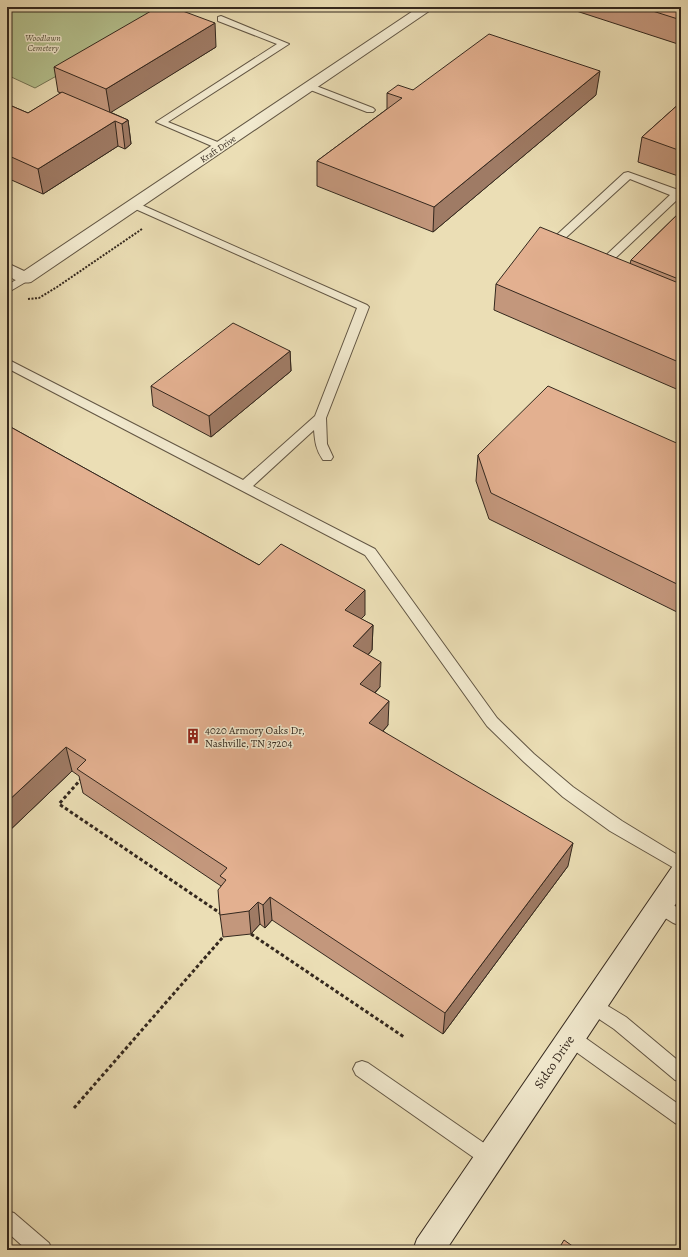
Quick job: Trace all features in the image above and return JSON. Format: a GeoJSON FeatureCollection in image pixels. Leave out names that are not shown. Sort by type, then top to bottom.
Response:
{"type":"FeatureCollection","features":[{"type":"Feature","properties":{"kind":"street","name":"Kraft Drive"},"geometry":{"type":"LineString","coordinates":[[26,278],[428,7]]}},
{"type":"Feature","properties":{"kind":"street"},"geometry":{"type":"LineString","coordinates":[[7,268],[26,278]]}},
{"type":"Feature","properties":{"kind":"street","name":"Sidco Drive"},"geometry":{"type":"LineString","coordinates":[[428,1250],[593,1005],[671,911],[681,875]]}},
{"type":"Feature","properties":{"kind":"lane"},"geometry":{"type":"LineString","coordinates":[[221,19],[284,44],[161,122],[221,147]]}},
{"type":"Feature","properties":{"kind":"lane"},"geometry":{"type":"LineString","coordinates":[[311,87],[370,110]]}},
{"type":"Feature","properties":{"kind":"lane"},"geometry":{"type":"LineString","coordinates":[[567,250],[553,244],[628,175],[679,195],[603,264],[589,258]]}},
{"type":"Feature","properties":{"kind":"lane"},"geometry":{"type":"LineString","coordinates":[[134,205],[363,307],[320,418],[321,444],[327,457]]}},
{"type":"Feature","properties":{"kind":"lane"},"geometry":{"type":"LineString","coordinates":[[7,290],[26,278]]}},
{"type":"Feature","properties":{"kind":"lane"},"geometry":{"type":"LineString","coordinates":[[7,363],[370,552],[492,722],[529,758],[568,792],[616,826],[681,866]]}},
{"type":"Feature","properties":{"kind":"lane"},"geometry":{"type":"LineString","coordinates":[[244,486],[320,418]]}},
{"type":"Feature","properties":{"kind":"lane"},"geometry":{"type":"LineString","coordinates":[[593,1005],[620,1023],[681,1074]]}},
{"type":"Feature","properties":{"kind":"lane"},"geometry":{"type":"LineString","coordinates":[[571,1038],[681,1117]]}},
{"type":"Feature","properties":{"kind":"lane"},"geometry":{"type":"LineString","coordinates":[[362,1069],[490,1158]]}},
{"type":"Feature","properties":{"kind":"lane"},"geometry":{"type":"LineString","coordinates":[[7,1220],[42,1250]]}},
{"type":"Feature","properties":{"kind":"path"},"geometry":{"type":"LineString","coordinates":[[22,297],[32,300],[39,298],[144,227]]}},
{"type":"Feature","properties":{"kind":"path"},"geometry":{"type":"LineString","coordinates":[[83,778],[59,804],[220,913]]}},
{"type":"Feature","properties":{"kind":"path"},"geometry":{"type":"LineString","coordinates":[[251,934],[404,1037]]}},
{"type":"Feature","properties":{"kind":"path"},"geometry":{"type":"LineString","coordinates":[[74,1108],[223,937]]}},
{"type":"Feature","properties":{"kind":"green space","name":"Woodlawn Cemetery"},"geometry":{"type":"Polygon","coordinates":[[[7,7],[180,7],[35,88],[7,75],[7,7]]]}},
{"type":"Feature","properties":{"kind":"building"},"geometry":{"type":"Polygon","coordinates":[[[158,7],[172,7],[215,23],[106,89],[54,67],[158,7]]]}},
{"type":"Feature","properties":{"kind":"building"},"geometry":{"type":"Polygon","coordinates":[[[640,7],[681,7],[681,20],[640,7]]]}},
{"type":"Feature","properties":{"kind":"building"},"geometry":{"type":"Polygon","coordinates":[[[489,34],[600,71],[434,207],[317,161],[402,98],[387,93],[398,85],[413,90],[489,34]]]}},
{"type":"Feature","properties":{"kind":"building"},"geometry":{"type":"Polygon","coordinates":[[[62,92],[128,120],[122,124],[115,121],[38,169],[7,155],[7,104],[28,113],[62,92]]]}},
{"type":"Feature","properties":{"kind":"building"},"geometry":{"type":"Polygon","coordinates":[[[681,102],[681,151],[642,137],[681,102]]]}},
{"type":"Feature","properties":{"kind":"building"},"geometry":{"type":"Polygon","coordinates":[[[681,211],[681,280],[631,260],[681,211]]]}},
{"type":"Feature","properties":{"kind":"building"},"geometry":{"type":"Polygon","coordinates":[[[540,227],[681,284],[681,363],[496,284],[540,227]]]}},
{"type":"Feature","properties":{"kind":"building"},"geometry":{"type":"Polygon","coordinates":[[[233,323],[290,351],[209,416],[151,386],[233,323]]]}},
{"type":"Feature","properties":{"kind":"building"},"geometry":{"type":"Polygon","coordinates":[[[548,386],[681,445],[681,586],[491,493],[478,455],[548,386]]]}},
{"type":"Feature","properties":{"kind":"building","name":"4020 Armory Oaks Dr, Nashville, TN 37204"},"geometry":{"type":"Polygon","coordinates":[[[7,425],[259,565],[281,544],[365,590],[345,610],[373,625],[353,646],[381,662],[360,684],[389,701],[369,723],[573,843],[445,1013],[270,897],[263,905],[258,902],[249,911],[220,915],[218,890],[226,880],[220,876],[227,868],[77,769],[86,760],[66,747],[7,802],[7,425]]]}},
{"type":"Feature","properties":{"kind":"building"},"geometry":{"type":"Polygon","coordinates":[[[564,1240],[578,1250],[558,1250],[564,1240]]]}},
{"type":"Feature","properties":{"kind":"place","name":"4020 Armory Oaks Dr, Nashville, TN 37204"},"geometry":{"type":"Point","coordinates":[193,736]}}]}
